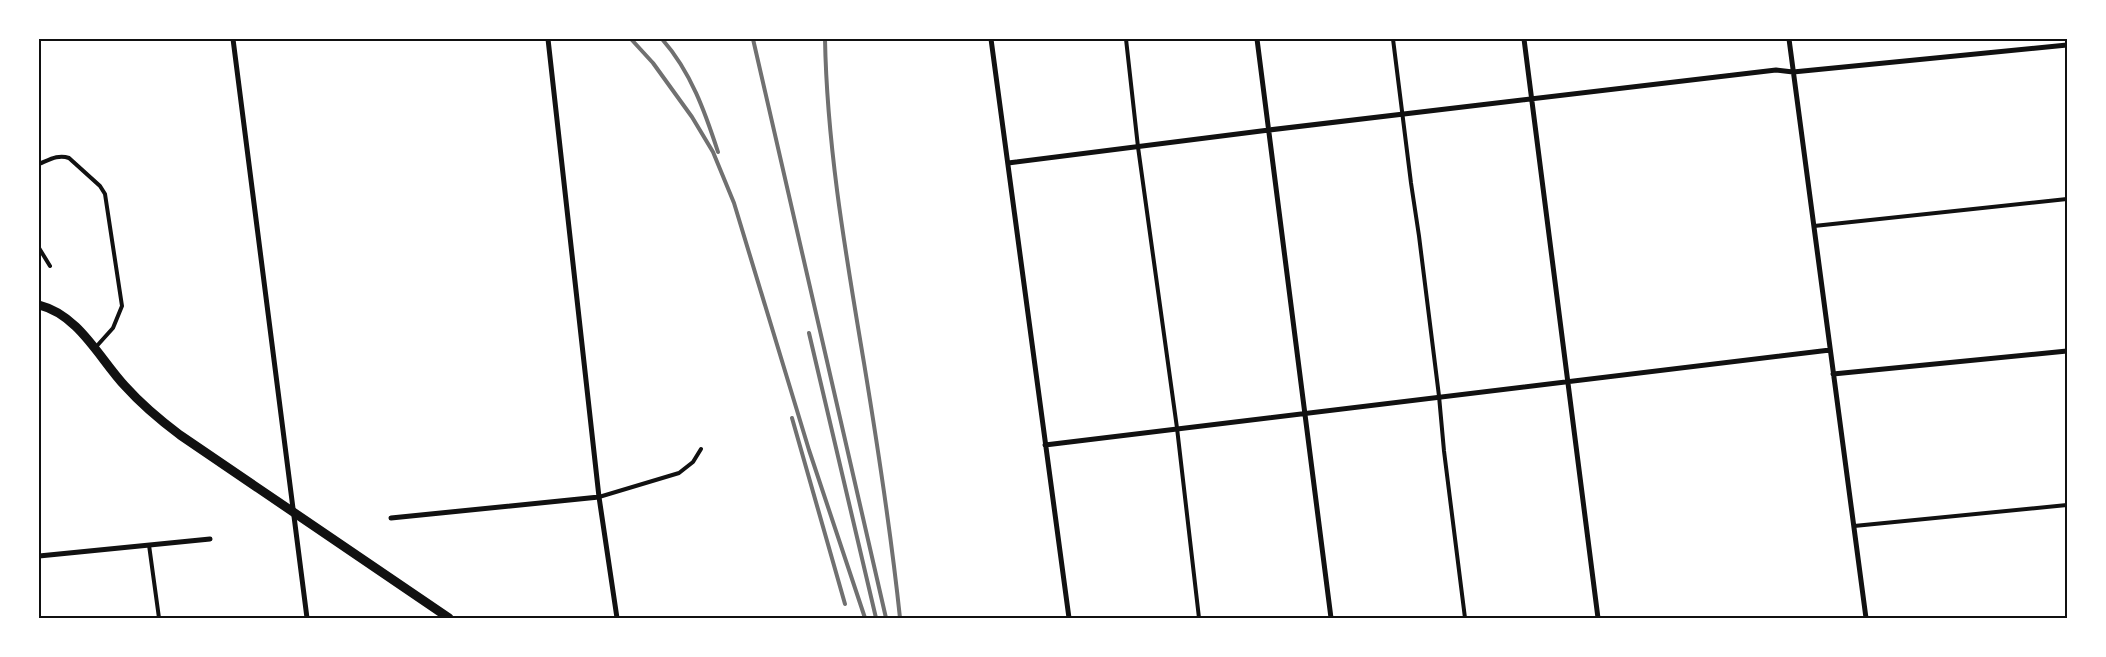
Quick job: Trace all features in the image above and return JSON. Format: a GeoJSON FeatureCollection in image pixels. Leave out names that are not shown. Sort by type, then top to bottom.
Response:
{"type":"FeatureCollection","features":[{"type":"Feature","properties":{"kind":"street"},"geometry":{"type":"LineString","coordinates":[[233,39],[307,618]]}},
{"type":"Feature","properties":{"kind":"street"},"geometry":{"type":"LineString","coordinates":[[548,39],[599,498],[617,618]]}},
{"type":"Feature","properties":{"kind":"street"},"geometry":{"type":"LineString","coordinates":[[991,39],[1069,618]]}},
{"type":"Feature","properties":{"kind":"street"},"geometry":{"type":"LineString","coordinates":[[1257,39],[1332,618]]}},
{"type":"Feature","properties":{"kind":"street"},"geometry":{"type":"LineString","coordinates":[[1524,39],[1598,618]]}},
{"type":"Feature","properties":{"kind":"street"},"geometry":{"type":"LineString","coordinates":[[1789,39],[1866,618]]}},
{"type":"Feature","properties":{"kind":"street"},"geometry":{"type":"LineString","coordinates":[[1008,163],[1532,98],[1776,70],[1793,72],[2067,44]]}},
{"type":"Feature","properties":{"kind":"street"},"geometry":{"type":"LineString","coordinates":[[39,305],[61,314],[95,348],[123,385],[149,411],[294,513],[449,618]]}},
{"type":"Feature","properties":{"kind":"street"},"geometry":{"type":"LineString","coordinates":[[1045,444],[1830,350]]}},
{"type":"Feature","properties":{"kind":"street"},"geometry":{"type":"LineString","coordinates":[[1833,374],[2067,351]]}},
{"type":"Feature","properties":{"kind":"street"},"geometry":{"type":"LineString","coordinates":[[391,518],[599,498]]}},
{"type":"Feature","properties":{"kind":"street"},"geometry":{"type":"LineString","coordinates":[[39,556],[210,539]]}},
{"type":"Feature","properties":{"kind":"lane"},"geometry":{"type":"LineString","coordinates":[[1126,39],[1138,147],[1177,428],[1199,618]]}},
{"type":"Feature","properties":{"kind":"lane"},"geometry":{"type":"LineString","coordinates":[[1393,39],[1466,618]]}},
{"type":"Feature","properties":{"kind":"lane"},"geometry":{"type":"LineString","coordinates":[[39,164],[57,156],[69,158],[100,186],[105,194],[122,306],[113,328],[95,348]]}},
{"type":"Feature","properties":{"kind":"lane"},"geometry":{"type":"LineString","coordinates":[[1814,226],[2067,199]]}},
{"type":"Feature","properties":{"kind":"lane"},"geometry":{"type":"LineString","coordinates":[[39,248],[50,266]]}},
{"type":"Feature","properties":{"kind":"lane"},"geometry":{"type":"LineString","coordinates":[[599,498],[679,473],[693,462],[701,450]]}},
{"type":"Feature","properties":{"kind":"lane"},"geometry":{"type":"LineString","coordinates":[[1854,526],[2067,505]]}},
{"type":"Feature","properties":{"kind":"lane"},"geometry":{"type":"LineString","coordinates":[[149,545],[159,618]]}},
{"type":"Feature","properties":{"kind":"railway"},"geometry":{"type":"LineString","coordinates":[[631,39],[653,63],[692,117],[713,152],[734,203],[809,450],[865,618]]}},
{"type":"Feature","properties":{"kind":"railway"},"geometry":{"type":"LineString","coordinates":[[662,39],[681,65],[696,93],[718,152]]}},
{"type":"Feature","properties":{"kind":"railway"},"geometry":{"type":"LineString","coordinates":[[753,39],[886,618]]}},
{"type":"Feature","properties":{"kind":"railway"},"geometry":{"type":"LineString","coordinates":[[825,39],[829,120],[838,201],[879,459],[900,618]]}},
{"type":"Feature","properties":{"kind":"railway"},"geometry":{"type":"LineString","coordinates":[[809,333],[876,618]]}},
{"type":"Feature","properties":{"kind":"railway"},"geometry":{"type":"LineString","coordinates":[[792,418],[845,604]]}}]}
